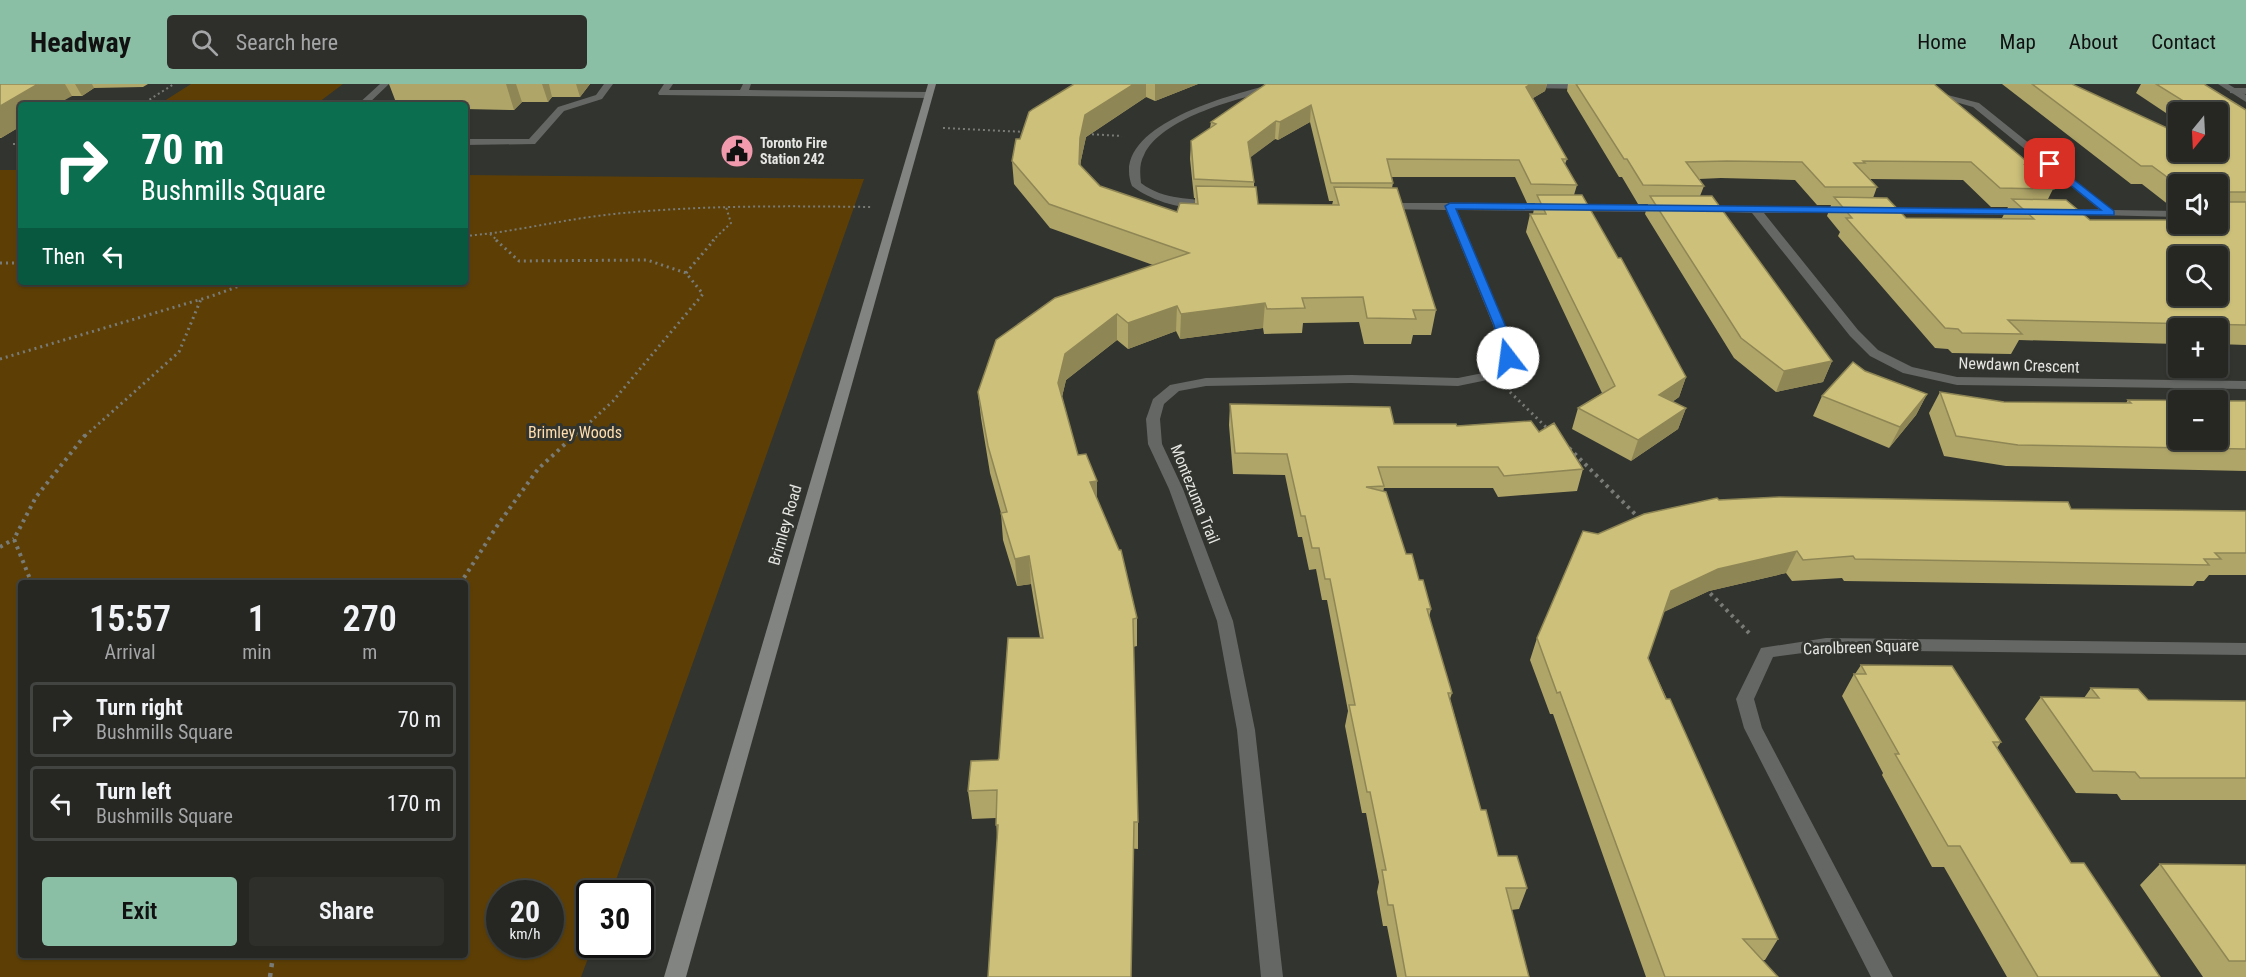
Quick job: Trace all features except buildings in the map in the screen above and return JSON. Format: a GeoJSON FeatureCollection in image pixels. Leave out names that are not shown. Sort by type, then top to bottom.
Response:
{"type":"FeatureCollection","features":[{"type":"Feature","properties":{"kind":"main road","name":"Brimley Road"},"geometry":{"type":"LineString","coordinates":[[675,977],[930,90]]}},
{"type":"Feature","properties":{"kind":"street"},"geometry":{"type":"LineString","coordinates":[[365,102],[385,84]]}},
{"type":"Feature","properties":{"kind":"street"},"geometry":{"type":"LineString","coordinates":[[468,142],[532,142],[561,109],[599,97],[609,84]]}},
{"type":"Feature","properties":{"kind":"street"},"geometry":{"type":"LineString","coordinates":[[669,84],[662,93],[745,89],[930,90]]}},
{"type":"Feature","properties":{"kind":"street"},"geometry":{"type":"LineString","coordinates":[[2222,84],[2246,99]]}},
{"type":"Feature","properties":{"kind":"street"},"geometry":{"type":"LineString","coordinates":[[1519,85],[1602,86]]}},
{"type":"Feature","properties":{"kind":"street"},"geometry":{"type":"LineString","coordinates":[[1228,205],[1177,203],[1145,192],[1136,184],[1134,168],[1140,152],[1153,137],[1182,119],[1250,93],[1283,86]]}},
{"type":"Feature","properties":{"kind":"street"},"geometry":{"type":"LineString","coordinates":[[1916,90],[1941,93],[1976,105],[2110,213]]}},
{"type":"Feature","properties":{"kind":"street"},"geometry":{"type":"LineString","coordinates":[[2233,91],[2246,91]]}},
{"type":"Feature","properties":{"kind":"street"},"geometry":{"type":"LineString","coordinates":[[1368,206],[1674,209]]}},
{"type":"Feature","properties":{"kind":"street"},"geometry":{"type":"LineString","coordinates":[[1450,206],[1505,343],[1508,358],[1505,367],[1492,375]]}},
{"type":"Feature","properties":{"kind":"street"},"geometry":{"type":"LineString","coordinates":[[1686,209],[1862,211]]}},
{"type":"Feature","properties":{"kind":"street","name":"Newdawn Crescent"},"geometry":{"type":"LineString","coordinates":[[1756,210],[1854,333],[1874,352],[1908,370],[1957,381],[2246,385]]}},
{"type":"Feature","properties":{"kind":"street"},"geometry":{"type":"LineString","coordinates":[[1874,211],[2168,214]]}},
{"type":"Feature","properties":{"kind":"street","name":"Montezuma Trail"},"geometry":{"type":"LineString","coordinates":[[1272,977],[1246,730],[1225,621],[1176,489],[1155,444],[1153,418],[1158,402],[1175,388],[1206,382],[1351,380],[1458,382],[1492,375]]}},
{"type":"Feature","properties":{"kind":"street","name":"Carolbreen Square"},"geometry":{"type":"LineString","coordinates":[[1767,652],[1826,644],[2246,650]]}},
{"type":"Feature","properties":{"kind":"street"},"geometry":{"type":"LineString","coordinates":[[1767,652],[1745,699],[1753,728],[1882,977]]}},
{"type":"Feature","properties":{"kind":"path"},"geometry":{"type":"LineString","coordinates":[[146,102],[174,84]]}},
{"type":"Feature","properties":{"kind":"path"},"geometry":{"type":"LineString","coordinates":[[966,129],[1026,132]]}},
{"type":"Feature","properties":{"kind":"path"},"geometry":{"type":"LineString","coordinates":[[1086,134],[1122,136]]}},
{"type":"Feature","properties":{"kind":"path"},"geometry":{"type":"LineString","coordinates":[[13,144],[18,144]]}},
{"type":"Feature","properties":{"kind":"path"},"geometry":{"type":"LineString","coordinates":[[686,273],[705,248],[731,223],[726,207]]}},
{"type":"Feature","properties":{"kind":"path"},"geometry":{"type":"LineString","coordinates":[[468,236],[610,214],[726,207],[895,207]]}},
{"type":"Feature","properties":{"kind":"path"},"geometry":{"type":"LineString","coordinates":[[463,580],[497,526],[538,469],[613,401],[703,294],[686,273],[647,260],[519,261],[490,234]]}},
{"type":"Feature","properties":{"kind":"path"},"geometry":{"type":"LineString","coordinates":[[0,263],[18,263]]}},
{"type":"Feature","properties":{"kind":"path"},"geometry":{"type":"LineString","coordinates":[[0,359],[241,285]]}},
{"type":"Feature","properties":{"kind":"path"},"geometry":{"type":"LineString","coordinates":[[0,547],[14,539],[36,497],[82,438],[179,352],[201,299]]}},
{"type":"Feature","properties":{"kind":"path"},"geometry":{"type":"LineString","coordinates":[[1492,375],[1553,433]]}},
{"type":"Feature","properties":{"kind":"path"},"geometry":{"type":"LineString","coordinates":[[1561,441],[1642,521]]}},
{"type":"Feature","properties":{"kind":"path"},"geometry":{"type":"LineString","coordinates":[[14,539],[30,580]]}},
{"type":"Feature","properties":{"kind":"path"},"geometry":{"type":"LineString","coordinates":[[1698,580],[1767,652]]}},
{"type":"Feature","properties":{"kind":"path"},"geometry":{"type":"LineString","coordinates":[[270,977],[273,958]]}},
{"type":"Feature","properties":{"kind":"green space"},"geometry":{"type":"Polygon","coordinates":[[[191,84],[343,84],[319,102],[163,102],[191,84]]]}},
{"type":"Feature","properties":{"kind":"green space","name":"Brimley Woods"},"geometry":{"type":"Polygon","coordinates":[[[0,170],[18,170],[18,285],[468,285],[468,175],[864,179],[616,880],[576,880],[576,958],[588,958],[581,977],[0,977],[0,170]]]}},
{"type":"Feature","properties":{"kind":"place","name":"Toronto Fire Station 242"},"geometry":{"type":"Point","coordinates":[737,151]}},
{"type":"Feature","properties":{"kind":"route"},"geometry":{"type":"LineString","coordinates":[[1508,358],[1499,325],[1450,206],[2110,213],[2050,164]]}}]}
